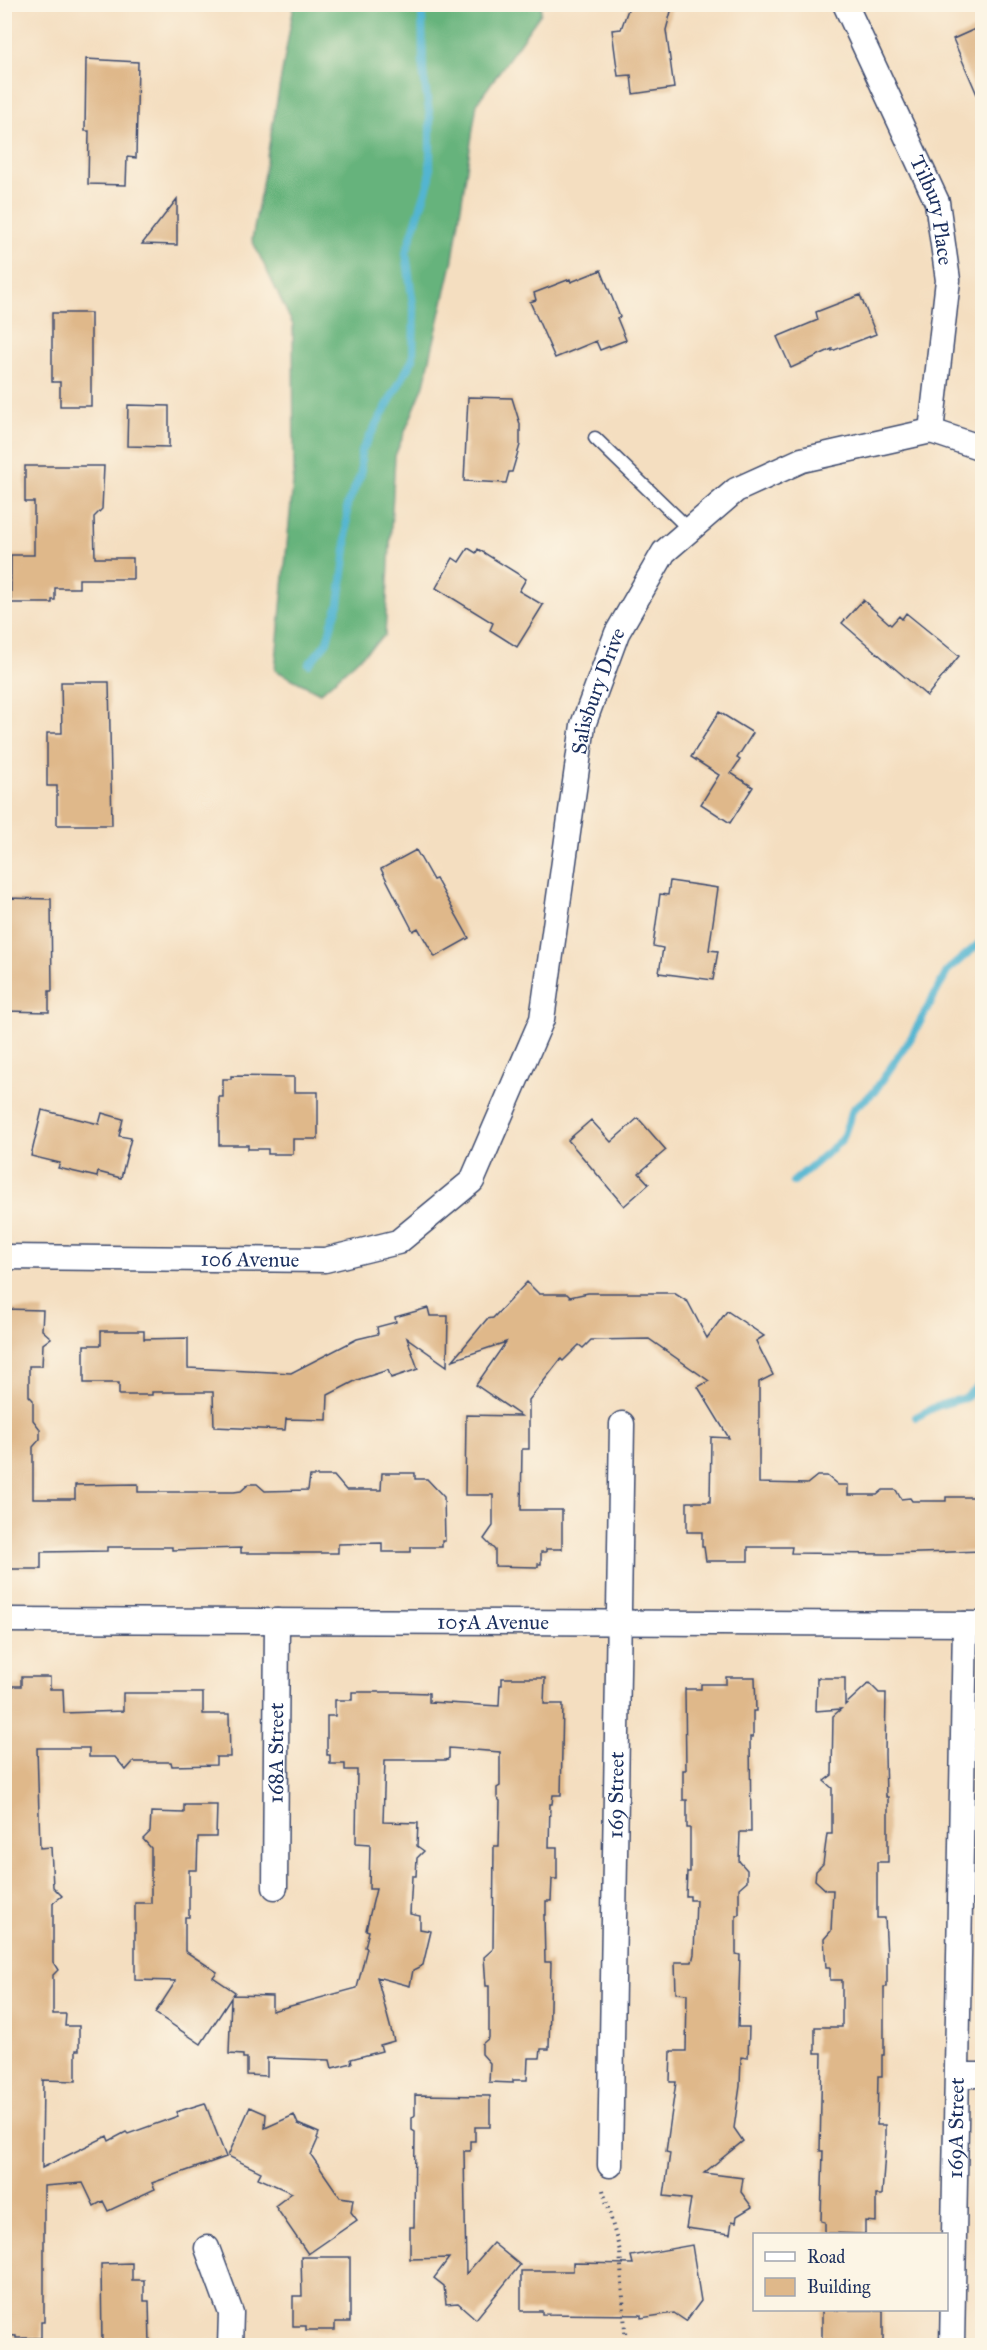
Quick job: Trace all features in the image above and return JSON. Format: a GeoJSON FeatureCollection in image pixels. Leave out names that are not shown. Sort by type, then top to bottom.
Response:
{"type":"FeatureCollection","features":[{"type":"Feature","properties":{"kind":"street","name":"Tilbury Place"},"geometry":{"type":"LineString","coordinates":[[845,4],[937,202],[948,280],[931,431]]}},
{"type":"Feature","properties":{"kind":"street"},"geometry":{"type":"LineString","coordinates":[[931,431],[982,448]]}},
{"type":"Feature","properties":{"kind":"street","name":"Salisbury Drive"},"geometry":{"type":"LineString","coordinates":[[472,1181],[542,1019],[583,725],[617,633],[664,552],[736,490],[801,460],[931,431]]}},
{"type":"Feature","properties":{"kind":"street","name":"106 Avenue"},"geometry":{"type":"LineString","coordinates":[[4,1257],[325,1260],[398,1242],[472,1181]]}},
{"type":"Feature","properties":{"kind":"street","name":"169 Street"},"geometry":{"type":"LineString","coordinates":[[610,2165],[622,1424]]}},
{"type":"Feature","properties":{"kind":"street","name":"105A Avenue"},"geometry":{"type":"LineString","coordinates":[[4,1620],[974,1623]]}},
{"type":"Feature","properties":{"kind":"street","name":"168A Street"},"geometry":{"type":"LineString","coordinates":[[275,1887],[277,1621]]}},
{"type":"Feature","properties":{"kind":"street","name":"169A Street"},"geometry":{"type":"LineString","coordinates":[[952,2346],[957,2075],[974,1623]]}},
{"type":"Feature","properties":{"kind":"street"},"geometry":{"type":"LineString","coordinates":[[957,2075],[982,2075]]}},
{"type":"Feature","properties":{"kind":"street"},"geometry":{"type":"LineString","coordinates":[[207,2248],[231,2313],[230,2346]]}},
{"type":"Feature","properties":{"kind":"lane"},"geometry":{"type":"LineString","coordinates":[[595,438],[690,530]]}},
{"type":"Feature","properties":{"kind":"path"},"geometry":{"type":"LineString","coordinates":[[610,2165],[602,2185],[620,2251],[626,2346]]}},
{"type":"Feature","properties":{"kind":"green space"},"geometry":{"type":"Polygon","coordinates":[[[294,5],[541,5],[541,13],[477,103],[453,259],[424,385],[395,456],[385,635],[320,693],[275,670],[294,472],[293,325],[252,240],[294,5]]]}},
{"type":"Feature","properties":{"kind":"building"},"geometry":{"type":"Polygon","coordinates":[[[630,4],[673,4],[666,30],[674,88],[633,94],[631,75],[618,76],[612,30],[621,29],[630,4]]]}},
{"type":"Feature","properties":{"kind":"building"},"geometry":{"type":"Polygon","coordinates":[[[982,26],[982,106],[953,39],[982,26]]]}},
{"type":"Feature","properties":{"kind":"building"},"geometry":{"type":"Polygon","coordinates":[[[86,59],[138,62],[136,158],[127,157],[126,185],[88,184],[89,131],[85,131],[86,59]]]}},
{"type":"Feature","properties":{"kind":"building"},"geometry":{"type":"Polygon","coordinates":[[[177,199],[177,245],[142,244],[177,199]]]}},
{"type":"Feature","properties":{"kind":"building"},"geometry":{"type":"Polygon","coordinates":[[[601,270],[620,317],[617,318],[626,340],[600,350],[596,341],[555,358],[530,302],[536,300],[534,293],[601,270]]]}},
{"type":"Feature","properties":{"kind":"building"},"geometry":{"type":"Polygon","coordinates":[[[860,295],[876,334],[832,351],[832,349],[791,368],[777,337],[818,320],[816,312],[860,295]]]}},
{"type":"Feature","properties":{"kind":"building"},"geometry":{"type":"Polygon","coordinates":[[[52,313],[91,313],[91,406],[60,406],[60,382],[52,382],[52,313]]]}},
{"type":"Feature","properties":{"kind":"building"},"geometry":{"type":"Polygon","coordinates":[[[468,397],[512,398],[520,424],[520,445],[512,472],[509,472],[506,483],[464,481],[468,397]]]}},
{"type":"Feature","properties":{"kind":"building"},"geometry":{"type":"Polygon","coordinates":[[[128,405],[169,406],[169,447],[127,446],[128,405]]]}},
{"type":"Feature","properties":{"kind":"building"},"geometry":{"type":"Polygon","coordinates":[[[25,466],[104,466],[102,509],[94,517],[95,558],[133,558],[133,579],[79,579],[79,588],[55,588],[55,600],[52,600],[52,603],[11,603],[11,555],[34,555],[34,502],[25,502],[25,466]]]}},
{"type":"Feature","properties":{"kind":"building"},"geometry":{"type":"Polygon","coordinates":[[[468,548],[476,553],[478,549],[526,579],[519,591],[543,605],[517,647],[490,630],[493,623],[436,588],[453,558],[459,562],[468,548]]]}},
{"type":"Feature","properties":{"kind":"building"},"geometry":{"type":"Polygon","coordinates":[[[863,600],[891,625],[899,616],[902,619],[906,613],[959,656],[927,696],[842,623],[863,600]]]}},
{"type":"Feature","properties":{"kind":"building"},"geometry":{"type":"Polygon","coordinates":[[[61,682],[109,682],[112,825],[57,825],[57,786],[47,786],[47,733],[62,733],[61,682]]]}},
{"type":"Feature","properties":{"kind":"building"},"geometry":{"type":"Polygon","coordinates":[[[719,712],[753,733],[737,758],[740,760],[731,773],[753,787],[730,823],[701,804],[719,775],[691,757],[719,712]]]}},
{"type":"Feature","properties":{"kind":"building"},"geometry":{"type":"Polygon","coordinates":[[[416,850],[433,880],[436,879],[469,938],[435,957],[418,928],[413,931],[381,869],[416,850]]]}},
{"type":"Feature","properties":{"kind":"building"},"geometry":{"type":"Polygon","coordinates":[[[670,881],[718,888],[709,950],[718,951],[713,980],[659,973],[663,948],[653,946],[660,894],[668,895],[670,881]]]}},
{"type":"Feature","properties":{"kind":"building"},"geometry":{"type":"Polygon","coordinates":[[[4,898],[51,899],[52,991],[49,991],[49,1012],[5,1011],[4,898]]]}},
{"type":"Feature","properties":{"kind":"building"},"geometry":{"type":"Polygon","coordinates":[[[231,1076],[294,1077],[294,1092],[318,1092],[318,1139],[293,1139],[293,1154],[268,1154],[268,1149],[248,1149],[248,1145],[219,1145],[219,1097],[223,1097],[223,1079],[231,1079],[231,1076]]]}},
{"type":"Feature","properties":{"kind":"building"},"geometry":{"type":"Polygon","coordinates":[[[42,1110],[99,1124],[102,1113],[123,1119],[119,1136],[131,1138],[121,1178],[98,1172],[97,1177],[58,1168],[60,1163],[31,1156],[42,1110]]]}},
{"type":"Feature","properties":{"kind":"building"},"geometry":{"type":"Polygon","coordinates":[[[638,1118],[666,1150],[639,1173],[649,1184],[624,1206],[568,1140],[591,1120],[611,1142],[638,1118]]]}},
{"type":"Feature","properties":{"kind":"building"},"geometry":{"type":"Polygon","coordinates":[[[527,1282],[539,1294],[567,1294],[570,1297],[588,1293],[674,1293],[688,1302],[707,1338],[727,1311],[764,1336],[756,1341],[773,1375],[759,1382],[759,1483],[807,1484],[817,1476],[827,1476],[838,1485],[848,1485],[848,1495],[877,1495],[883,1490],[896,1490],[901,1499],[910,1498],[912,1501],[946,1501],[946,1497],[982,1497],[982,1551],[888,1554],[791,1553],[792,1547],[748,1547],[748,1561],[706,1561],[704,1547],[702,1547],[702,1532],[687,1532],[687,1502],[710,1502],[711,1437],[729,1438],[698,1387],[709,1381],[649,1339],[591,1340],[583,1348],[579,1345],[563,1361],[561,1359],[529,1400],[529,1449],[522,1449],[521,1510],[562,1510],[562,1549],[546,1549],[546,1552],[541,1552],[541,1564],[538,1564],[538,1567],[495,1566],[495,1550],[484,1539],[493,1526],[493,1495],[465,1495],[466,1415],[521,1416],[476,1385],[506,1342],[453,1360],[487,1319],[493,1318],[527,1282]]]}},
{"type":"Feature","properties":{"kind":"building"},"geometry":{"type":"Polygon","coordinates":[[[428,1308],[430,1316],[448,1316],[447,1366],[407,1338],[418,1369],[391,1378],[388,1370],[357,1380],[328,1395],[327,1420],[286,1419],[285,1430],[214,1427],[213,1392],[152,1392],[152,1395],[119,1395],[119,1383],[84,1383],[84,1345],[101,1345],[101,1331],[144,1331],[144,1339],[188,1338],[188,1368],[291,1373],[357,1339],[378,1334],[377,1327],[396,1322],[395,1317],[428,1308]]]}},
{"type":"Feature","properties":{"kind":"building"},"geometry":{"type":"Polygon","coordinates":[[[4,1309],[43,1310],[42,1330],[51,1338],[43,1344],[42,1366],[29,1366],[29,1396],[33,1400],[33,1420],[40,1429],[40,1439],[33,1447],[33,1499],[75,1499],[75,1485],[138,1484],[138,1492],[234,1492],[241,1491],[249,1484],[257,1484],[265,1491],[308,1490],[310,1476],[334,1476],[346,1490],[381,1490],[382,1473],[415,1473],[415,1479],[427,1479],[444,1497],[445,1541],[442,1541],[442,1547],[411,1547],[411,1552],[382,1552],[382,1543],[338,1544],[338,1553],[241,1553],[241,1548],[172,1550],[172,1547],[107,1547],[107,1551],[41,1552],[41,1569],[4,1569],[4,1309]]]}},
{"type":"Feature","properties":{"kind":"building"},"geometry":{"type":"Polygon","coordinates":[[[21,1677],[50,1677],[50,1689],[63,1689],[64,1713],[123,1711],[123,1693],[203,1693],[203,1714],[229,1714],[230,1757],[216,1757],[216,1765],[172,1766],[171,1762],[133,1762],[126,1770],[115,1757],[89,1757],[89,1748],[37,1748],[40,1848],[51,1847],[53,1887],[62,1896],[53,1903],[53,1962],[58,1970],[53,1975],[53,2014],[66,2014],[65,2026],[79,2026],[76,2081],[43,2080],[42,2168],[107,2136],[109,2141],[126,2132],[128,2134],[178,2116],[176,2112],[205,2103],[226,2157],[152,2183],[155,2189],[108,2211],[103,2201],[94,2206],[83,2183],[44,2186],[44,2322],[41,2322],[41,2338],[16,2338],[16,2336],[4,2335],[4,2045],[7,2045],[7,1998],[4,1998],[4,1686],[21,1686],[21,1677]]]}},
{"type":"Feature","properties":{"kind":"building"},"geometry":{"type":"Polygon","coordinates":[[[726,1677],[755,1677],[756,1711],[753,1711],[753,1737],[750,1737],[751,1832],[740,1832],[739,1861],[747,1870],[747,1881],[739,1888],[739,1915],[736,1915],[736,1954],[740,1955],[738,2027],[749,2027],[748,2058],[741,2057],[740,2086],[734,2128],[743,2141],[704,2173],[743,2178],[741,2192],[752,2207],[737,2216],[736,2222],[732,2221],[730,2234],[686,2228],[691,2199],[664,2196],[670,2153],[666,2152],[676,2082],[670,2082],[671,2051],[686,2051],[687,1994],[676,1993],[675,1962],[692,1962],[694,1954],[696,1900],[690,1900],[690,1896],[686,1896],[687,1872],[690,1872],[690,1828],[687,1828],[687,1800],[683,1800],[683,1770],[686,1770],[685,1689],[701,1689],[701,1684],[726,1684],[726,1677]]]}},
{"type":"Feature","properties":{"kind":"building"},"geometry":{"type":"Polygon","coordinates":[[[502,1678],[545,1678],[544,1704],[563,1704],[561,1795],[553,1795],[552,1804],[550,1804],[549,1847],[557,1847],[557,1879],[552,1879],[551,1901],[546,1901],[546,1915],[544,1915],[545,1962],[551,1962],[549,2049],[541,2049],[540,2058],[528,2058],[527,2080],[513,2080],[513,2083],[489,2082],[490,2063],[482,2054],[482,2044],[489,2038],[489,1986],[486,1986],[484,1957],[493,1949],[494,1846],[499,1846],[500,1801],[497,1798],[497,1788],[500,1786],[500,1752],[449,1748],[449,1758],[446,1760],[385,1760],[383,1822],[418,1823],[417,1846],[424,1851],[417,1858],[416,1876],[412,1876],[410,1914],[420,1916],[420,1929],[431,1931],[423,1965],[413,1970],[410,1986],[377,1977],[394,2041],[380,2045],[382,2051],[351,2059],[352,2063],[332,2068],[330,2060],[267,2058],[267,2076],[247,2075],[247,2058],[243,2058],[243,2055],[229,2054],[231,1998],[201,2044],[155,2013],[176,1981],[135,1980],[135,1903],[151,1903],[151,1848],[143,1839],[150,1832],[151,1812],[184,1813],[184,1805],[217,1805],[216,1837],[198,1837],[197,1870],[189,1870],[189,1917],[185,1917],[185,1951],[217,1972],[213,1977],[235,1992],[233,1995],[272,1996],[272,2011],[357,1988],[367,1948],[365,1947],[369,1931],[366,1930],[376,1889],[369,1889],[370,1844],[356,1843],[357,1770],[345,1770],[345,1764],[330,1764],[330,1755],[327,1755],[327,1716],[335,1716],[335,1700],[352,1700],[352,1692],[429,1693],[429,1702],[499,1706],[502,1678]]]}},
{"type":"Feature","properties":{"kind":"building"},"geometry":{"type":"Polygon","coordinates":[[[817,1678],[845,1678],[845,1705],[869,1683],[879,1693],[886,1693],[888,1862],[877,1862],[877,1918],[885,1918],[887,1957],[887,1987],[884,1987],[884,2055],[882,2055],[882,2076],[878,2076],[877,2125],[885,2125],[885,2152],[882,2195],[876,2195],[876,2222],[865,2221],[865,2233],[825,2233],[825,2222],[821,2221],[822,2053],[815,2053],[815,2027],[842,2027],[842,1980],[830,1980],[830,1968],[826,1968],[824,1939],[831,1931],[833,1890],[826,1890],[815,1880],[816,1871],[823,1864],[827,1834],[832,1834],[832,1788],[824,1781],[832,1775],[833,1716],[841,1709],[816,1711],[817,1678]]]}},
{"type":"Feature","properties":{"kind":"building"},"geometry":{"type":"Polygon","coordinates":[[[415,2095],[490,2096],[490,2127],[475,2127],[475,2141],[470,2141],[470,2151],[464,2151],[466,2274],[493,2243],[520,2265],[476,2319],[458,2303],[446,2304],[444,2286],[434,2278],[449,2258],[410,2259],[410,2227],[414,2227],[415,2132],[412,2130],[412,2118],[415,2115],[415,2095]]]}},
{"type":"Feature","properties":{"kind":"building"},"geometry":{"type":"Polygon","coordinates":[[[250,2107],[266,2114],[265,2128],[294,2115],[298,2124],[319,2133],[311,2155],[340,2197],[353,2199],[351,2212],[357,2220],[308,2254],[275,2206],[292,2193],[258,2178],[261,2172],[228,2156],[250,2107]]]}},
{"type":"Feature","properties":{"kind":"building"},"geometry":{"type":"Polygon","coordinates":[[[692,2245],[701,2301],[686,2321],[674,2313],[641,2318],[641,2315],[542,2314],[542,2311],[521,2311],[521,2271],[573,2271],[573,2263],[633,2264],[631,2256],[692,2245]]]}},
{"type":"Feature","properties":{"kind":"building"},"geometry":{"type":"Polygon","coordinates":[[[301,2257],[350,2257],[350,2322],[335,2322],[335,2330],[306,2330],[306,2326],[293,2326],[293,2296],[302,2296],[301,2257]]]}},
{"type":"Feature","properties":{"kind":"building"},"geometry":{"type":"Polygon","coordinates":[[[132,2263],[132,2280],[144,2280],[144,2301],[149,2301],[150,2346],[102,2346],[101,2264],[132,2263]]]}},
{"type":"Feature","properties":{"kind":"building"},"geometry":{"type":"Polygon","coordinates":[[[822,2311],[883,2311],[883,2346],[822,2346],[822,2311]]]}},
{"type":"Feature","properties":{"kind":"waterway"},"geometry":{"type":"LineString","coordinates":[[309,664],[327,642],[339,604],[346,550],[347,505],[361,474],[361,452],[413,359],[414,312],[406,253],[430,178],[430,118],[423,71],[422,4]]}},
{"type":"Feature","properties":{"kind":"waterway"},"geometry":{"type":"LineString","coordinates":[[793,1182],[842,1140],[853,1109],[874,1092],[913,1035],[948,970],[982,941]]}},
{"type":"Feature","properties":{"kind":"waterway"},"geometry":{"type":"LineString","coordinates":[[916,1417],[937,1406],[965,1398],[982,1382]]}}]}
